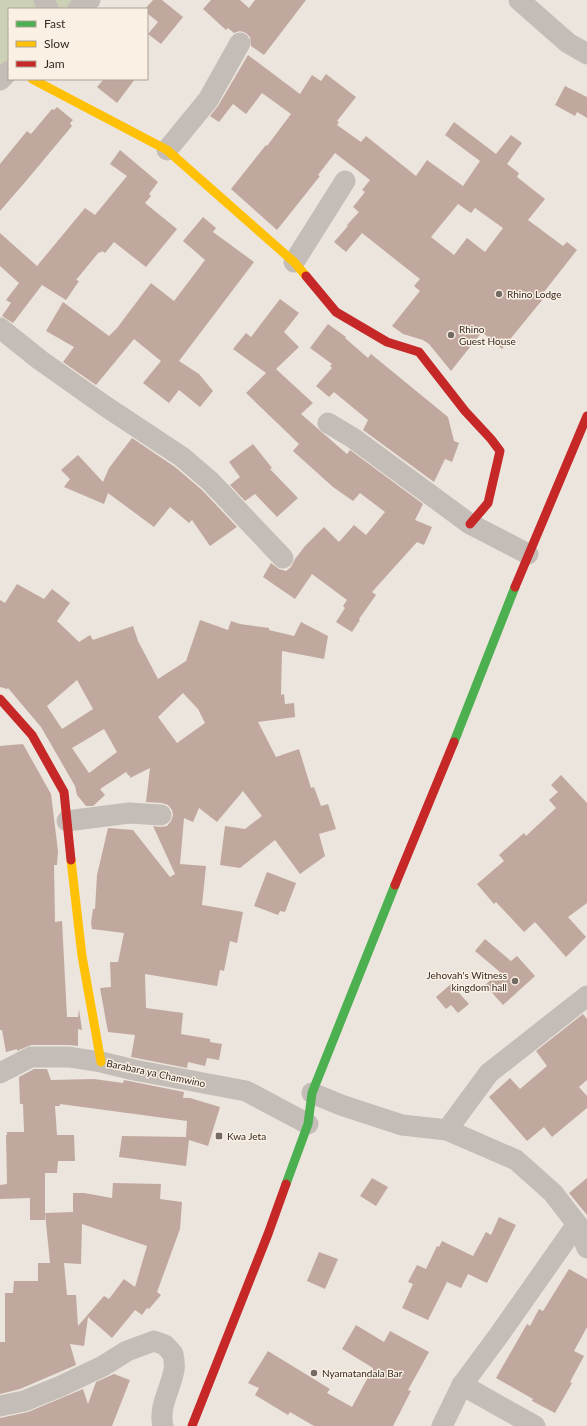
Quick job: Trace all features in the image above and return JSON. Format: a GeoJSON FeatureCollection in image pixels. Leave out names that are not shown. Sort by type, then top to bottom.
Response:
{"type":"FeatureCollection","features":[{"type":"Feature","properties":{"kind":"main road"},"geometry":{"type":"LineString","coordinates":[[34,80],[167,150],[294,262],[336,312],[387,342],[419,352],[465,411],[500,451],[488,503],[470,524]]}},
{"type":"Feature","properties":{"kind":"main road"},"geometry":{"type":"LineString","coordinates":[[192,1426],[268,1234],[308,1124],[312,1093],[371,944],[443,771],[528,554],[586,424]]}},
{"type":"Feature","properties":{"kind":"main road"},"geometry":{"type":"LineString","coordinates":[[0,699],[32,735],[64,792],[82,956],[101,1062]]}},
{"type":"Feature","properties":{"kind":"street"},"geometry":{"type":"LineString","coordinates":[[79,8],[90,0]]}},
{"type":"Feature","properties":{"kind":"street"},"geometry":{"type":"LineString","coordinates":[[519,0],[568,43],[587,54]]}},
{"type":"Feature","properties":{"kind":"street"},"geometry":{"type":"LineString","coordinates":[[167,150],[208,100],[240,44]]}},
{"type":"Feature","properties":{"kind":"street"},"geometry":{"type":"LineString","coordinates":[[0,80],[8,72]]}},
{"type":"Feature","properties":{"kind":"street"},"geometry":{"type":"LineString","coordinates":[[294,262],[345,181]]}},
{"type":"Feature","properties":{"kind":"street"},"geometry":{"type":"LineString","coordinates":[[0,328],[40,360],[105,406],[182,457],[210,480],[283,558]]}},
{"type":"Feature","properties":{"kind":"street"},"geometry":{"type":"LineString","coordinates":[[328,423],[353,438],[470,524],[528,554]]}},
{"type":"Feature","properties":{"kind":"street"},"geometry":{"type":"LineString","coordinates":[[67,821],[129,813],[160,815]]}},
{"type":"Feature","properties":{"kind":"street"},"geometry":{"type":"LineString","coordinates":[[447,1130],[489,1073],[587,996]]}},
{"type":"Feature","properties":{"kind":"street","name":"Barabara ya Chamwino"},"geometry":{"type":"LineString","coordinates":[[0,1073],[31,1057],[69,1057],[101,1062],[134,1070],[246,1091],[308,1124]]}},
{"type":"Feature","properties":{"kind":"street"},"geometry":{"type":"LineString","coordinates":[[312,1093],[341,1105],[402,1125],[447,1130],[516,1160],[553,1193],[577,1224],[587,1248]]}},
{"type":"Feature","properties":{"kind":"street"},"geometry":{"type":"LineString","coordinates":[[442,1426],[462,1385],[577,1224]]}},
{"type":"Feature","properties":{"kind":"street"},"geometry":{"type":"LineString","coordinates":[[0,1406],[24,1401],[55,1388],[103,1366],[127,1351],[154,1341],[164,1345],[173,1354],[174,1369],[166,1394],[161,1419],[163,1426]]}},
{"type":"Feature","properties":{"kind":"street"},"geometry":{"type":"LineString","coordinates":[[462,1385],[535,1426]]}},
{"type":"Feature","properties":{"kind":"green space"},"geometry":{"type":"Polygon","coordinates":[[[0,0],[92,0],[83,8],[8,8],[8,77],[0,85],[0,0]]]}},
{"type":"Feature","properties":{"kind":"building"},"geometry":{"type":"Polygon","coordinates":[[[153,0],[162,0],[183,17],[161,44],[148,34],[158,22],[148,14],[148,8],[146,8],[153,0]]]}},
{"type":"Feature","properties":{"kind":"building"},"geometry":{"type":"Polygon","coordinates":[[[211,0],[240,0],[249,8],[255,0],[306,0],[264,55],[251,46],[250,37],[246,33],[240,31],[234,33],[228,28],[226,30],[203,9],[211,0]]]}},
{"type":"Feature","properties":{"kind":"building"},"geometry":{"type":"Polygon","coordinates":[[[248,55],[300,94],[312,75],[321,81],[326,74],[356,97],[337,121],[339,122],[337,125],[361,142],[366,136],[416,176],[427,160],[463,186],[480,161],[445,135],[454,122],[496,154],[511,135],[522,143],[507,164],[519,173],[517,177],[545,199],[528,220],[563,246],[567,242],[577,250],[540,297],[543,299],[502,349],[482,332],[451,371],[429,344],[423,340],[403,334],[392,326],[420,291],[414,286],[420,279],[362,233],[346,252],[334,242],[359,212],[353,207],[365,192],[362,190],[370,180],[335,153],[318,175],[320,176],[277,230],[231,189],[266,145],[267,146],[291,114],[262,93],[246,114],[233,104],[219,122],[210,116],[218,106],[248,55]],[[458,204],[431,237],[454,255],[467,238],[485,252],[503,228],[475,208],[471,213],[458,204]]]}},
{"type":"Feature","properties":{"kind":"building"},"geometry":{"type":"Polygon","coordinates":[[[103,80],[134,80],[117,103],[97,87],[103,80]]]}},
{"type":"Feature","properties":{"kind":"building"},"geometry":{"type":"Polygon","coordinates":[[[565,86],[587,97],[587,118],[577,112],[575,116],[555,105],[565,86]]]}},
{"type":"Feature","properties":{"kind":"building"},"geometry":{"type":"Polygon","coordinates":[[[57,107],[73,120],[70,123],[72,126],[0,211],[0,164],[27,131],[31,134],[52,109],[54,110],[57,107]]]}},
{"type":"Feature","properties":{"kind":"building"},"geometry":{"type":"Polygon","coordinates":[[[120,150],[158,182],[149,194],[151,196],[145,203],[177,229],[146,267],[114,242],[105,253],[102,251],[100,253],[99,252],[76,280],[79,281],[66,300],[42,285],[13,323],[2,316],[11,303],[6,300],[19,283],[0,266],[0,233],[37,266],[85,208],[95,215],[127,176],[110,164],[120,150]]]}},
{"type":"Feature","properties":{"kind":"building"},"geometry":{"type":"Polygon","coordinates":[[[203,217],[216,228],[213,232],[254,262],[179,361],[199,374],[213,391],[200,407],[179,390],[169,403],[143,383],[161,361],[134,339],[96,385],[63,362],[74,347],[46,331],[63,302],[109,336],[117,328],[151,283],[174,301],[205,260],[183,241],[203,217]]]}},
{"type":"Feature","properties":{"kind":"building"},"geometry":{"type":"Polygon","coordinates":[[[280,299],[299,313],[284,332],[299,347],[276,369],[313,403],[301,414],[347,454],[350,450],[423,504],[415,520],[432,527],[424,545],[417,542],[372,592],[376,595],[359,619],[360,620],[352,632],[336,622],[345,608],[343,606],[347,600],[312,574],[295,599],[263,577],[271,563],[279,569],[286,571],[291,567],[305,546],[324,527],[339,542],[354,525],[366,535],[385,512],[360,493],[353,501],[333,487],[293,451],[299,444],[246,393],[266,373],[233,349],[246,333],[251,337],[280,299]]]}},
{"type":"Feature","properties":{"kind":"building"},"geometry":{"type":"Polygon","coordinates":[[[328,324],[346,337],[345,338],[368,358],[371,354],[448,417],[454,441],[459,443],[452,462],[445,459],[434,482],[363,430],[368,420],[334,392],[329,397],[316,386],[332,368],[330,366],[332,364],[310,348],[328,324]]]}},
{"type":"Feature","properties":{"kind":"building"},"geometry":{"type":"Polygon","coordinates":[[[132,438],[175,467],[202,490],[237,527],[210,546],[192,520],[189,523],[170,507],[154,527],[108,493],[104,504],[64,487],[70,479],[61,470],[78,455],[103,482],[109,468],[132,438]]]}},
{"type":"Feature","properties":{"kind":"building"},"geometry":{"type":"Polygon","coordinates":[[[253,444],[272,468],[270,469],[298,498],[277,517],[255,494],[245,501],[230,485],[240,477],[229,462],[253,444]]]}},
{"type":"Feature","properties":{"kind":"building"},"geometry":{"type":"Polygon","coordinates":[[[17,584],[44,599],[52,589],[70,603],[57,621],[79,642],[90,635],[93,640],[133,626],[138,641],[158,679],[186,661],[200,620],[228,630],[231,621],[240,624],[269,628],[269,630],[294,636],[301,622],[328,636],[324,659],[282,651],[281,695],[284,694],[285,704],[294,703],[295,717],[258,722],[276,757],[299,749],[311,788],[314,787],[321,806],[328,804],[336,829],[319,834],[325,856],[300,874],[275,840],[240,868],[220,865],[225,826],[245,829],[262,816],[243,791],[217,822],[199,808],[193,822],[184,818],[180,864],[206,866],[202,905],[243,912],[237,943],[230,941],[224,971],[220,970],[217,986],[145,974],[146,1008],[183,1013],[181,1034],[210,1039],[210,1042],[222,1044],[219,1060],[207,1058],[205,1066],[188,1062],[187,1068],[131,1057],[135,1035],[108,1032],[100,988],[111,987],[110,962],[118,962],[124,933],[92,929],[91,923],[93,909],[95,909],[97,875],[108,828],[133,830],[170,877],[175,874],[153,826],[167,826],[173,815],[172,810],[168,805],[162,803],[146,802],[150,768],[130,778],[130,775],[129,776],[126,772],[100,789],[105,795],[93,806],[86,806],[77,795],[75,786],[41,727],[8,688],[0,687],[0,600],[5,603],[17,584]],[[77,680],[47,706],[62,729],[93,709],[77,680]],[[183,693],[158,717],[177,743],[205,723],[198,709],[183,693]],[[104,729],[72,748],[89,773],[117,752],[104,729]]]}},
{"type":"Feature","properties":{"kind":"building"},"geometry":{"type":"Polygon","coordinates":[[[23,744],[51,794],[58,851],[57,865],[54,865],[55,922],[62,921],[67,1017],[78,1017],[79,1009],[82,1030],[78,1029],[78,1046],[31,1045],[17,1051],[17,1049],[6,1052],[2,1030],[0,1030],[0,746],[23,744]]]}},
{"type":"Feature","properties":{"kind":"building"},"geometry":{"type":"Polygon","coordinates":[[[561,775],[587,803],[587,903],[568,917],[586,937],[566,957],[535,922],[524,932],[496,902],[494,904],[477,884],[504,861],[499,855],[524,833],[526,836],[556,808],[549,800],[558,792],[551,785],[561,775]]]}},
{"type":"Feature","properties":{"kind":"building"},"geometry":{"type":"Polygon","coordinates":[[[267,872],[296,883],[285,912],[280,911],[278,915],[254,906],[267,872]]]}},
{"type":"Feature","properties":{"kind":"building"},"geometry":{"type":"Polygon","coordinates":[[[485,939],[511,961],[517,956],[535,976],[503,1005],[485,985],[500,972],[475,951],[485,939]]]}},
{"type":"Feature","properties":{"kind":"building"},"geometry":{"type":"Polygon","coordinates":[[[451,984],[469,1004],[458,1013],[451,1005],[446,1009],[436,997],[451,984]]]}},
{"type":"Feature","properties":{"kind":"building"},"geometry":{"type":"Polygon","coordinates":[[[583,1014],[587,1019],[587,1080],[579,1087],[587,1096],[587,1108],[552,1137],[544,1127],[527,1141],[489,1097],[510,1078],[520,1089],[547,1066],[536,1051],[583,1014]]]}},
{"type":"Feature","properties":{"kind":"building"},"geometry":{"type":"Polygon","coordinates":[[[34,1069],[47,1069],[51,1080],[94,1079],[123,1083],[124,1080],[184,1092],[183,1098],[190,1098],[220,1107],[208,1146],[189,1140],[186,1166],[119,1157],[122,1136],[186,1137],[187,1121],[60,1104],[60,1106],[55,1106],[57,1135],[74,1135],[75,1161],[58,1161],[57,1173],[45,1173],[45,1220],[30,1220],[30,1198],[0,1199],[0,1185],[7,1184],[7,1132],[24,1132],[23,1104],[20,1104],[19,1077],[34,1069]]]}},
{"type":"Feature","properties":{"kind":"building"},"geometry":{"type":"Polygon","coordinates":[[[372,1178],[388,1187],[376,1206],[360,1196],[372,1178]]]}},
{"type":"Feature","properties":{"kind":"building"},"geometry":{"type":"Polygon","coordinates":[[[587,1178],[587,1215],[569,1193],[587,1178]]]}},
{"type":"Feature","properties":{"kind":"building"},"geometry":{"type":"Polygon","coordinates":[[[113,1183],[161,1184],[160,1199],[182,1202],[180,1229],[157,1292],[161,1295],[142,1315],[135,1310],[112,1338],[88,1317],[84,1346],[70,1344],[76,1365],[20,1389],[0,1394],[0,1342],[5,1342],[5,1293],[13,1293],[14,1281],[38,1281],[38,1263],[50,1263],[45,1213],[73,1212],[73,1193],[84,1193],[112,1198],[113,1183]],[[82,1224],[81,1264],[64,1263],[67,1295],[76,1295],[78,1326],[104,1296],[109,1299],[124,1279],[135,1287],[147,1246],[82,1224]]]}},
{"type":"Feature","properties":{"kind":"building"},"geometry":{"type":"Polygon","coordinates":[[[499,1217],[516,1225],[487,1283],[468,1274],[461,1288],[447,1282],[428,1320],[402,1308],[413,1284],[408,1282],[417,1265],[426,1269],[437,1246],[439,1247],[442,1241],[473,1256],[486,1232],[491,1235],[499,1217]]]}},
{"type":"Feature","properties":{"kind":"building"},"geometry":{"type":"Polygon","coordinates":[[[319,1252],[338,1259],[325,1289],[307,1281],[319,1252]]]}},
{"type":"Feature","properties":{"kind":"building"},"geometry":{"type":"Polygon","coordinates":[[[569,1269],[587,1279],[587,1327],[574,1351],[584,1356],[570,1382],[572,1383],[555,1413],[532,1401],[533,1399],[496,1378],[527,1324],[530,1326],[539,1309],[543,1311],[569,1269]]]}},
{"type":"Feature","properties":{"kind":"building"},"geometry":{"type":"Polygon","coordinates":[[[356,1325],[384,1342],[390,1331],[429,1352],[408,1390],[411,1391],[393,1426],[314,1426],[290,1412],[288,1415],[255,1395],[259,1388],[248,1383],[268,1351],[330,1389],[327,1393],[352,1407],[373,1368],[342,1349],[356,1325]]]}},
{"type":"Feature","properties":{"kind":"building"},"geometry":{"type":"Polygon","coordinates":[[[114,1374],[130,1380],[112,1426],[0,1426],[0,1418],[28,1412],[83,1389],[88,1404],[96,1382],[114,1374]]]}},
{"type":"Feature","properties":{"kind":"traffic: fast"},"geometry":{"type":"LineString","coordinates":[[454,742],[515,587]]}},
{"type":"Feature","properties":{"kind":"traffic: fast"},"geometry":{"type":"LineString","coordinates":[[286,1184],[308,1124],[312,1093],[395,885]]}},
{"type":"Feature","properties":{"kind":"traffic: slow"},"geometry":{"type":"LineString","coordinates":[[34,80],[167,150],[294,262],[306,276]]}},
{"type":"Feature","properties":{"kind":"traffic: slow"},"geometry":{"type":"LineString","coordinates":[[71,860],[82,956],[101,1062]]}},
{"type":"Feature","properties":{"kind":"traffic: jam"},"geometry":{"type":"LineString","coordinates":[[306,276],[336,312],[387,342],[419,352],[465,411],[500,451],[488,503],[470,524]]}},
{"type":"Feature","properties":{"kind":"traffic: jam"},"geometry":{"type":"LineString","coordinates":[[515,587],[587,416]]}},
{"type":"Feature","properties":{"kind":"traffic: jam"},"geometry":{"type":"LineString","coordinates":[[0,699],[32,735],[64,792],[71,860]]}},
{"type":"Feature","properties":{"kind":"traffic: jam"},"geometry":{"type":"LineString","coordinates":[[395,885],[454,742]]}},
{"type":"Feature","properties":{"kind":"traffic: jam"},"geometry":{"type":"LineString","coordinates":[[192,1426],[268,1234],[286,1184]]}},
{"type":"Feature","properties":{"kind":"place","name":"Rhino Lodge"},"geometry":{"type":"Point","coordinates":[499,294]}},
{"type":"Feature","properties":{"kind":"place","name":"Rhino Guest House"},"geometry":{"type":"Point","coordinates":[451,335]}},
{"type":"Feature","properties":{"kind":"place","name":"Jehovah's Witness kingdom hall"},"geometry":{"type":"Point","coordinates":[515,981]}},
{"type":"Feature","properties":{"kind":"place","name":"Kwa Jeta"},"geometry":{"type":"Point","coordinates":[219,1136]}},
{"type":"Feature","properties":{"kind":"place","name":"Nyamatandala Bar"},"geometry":{"type":"Point","coordinates":[314,1373]}}]}
